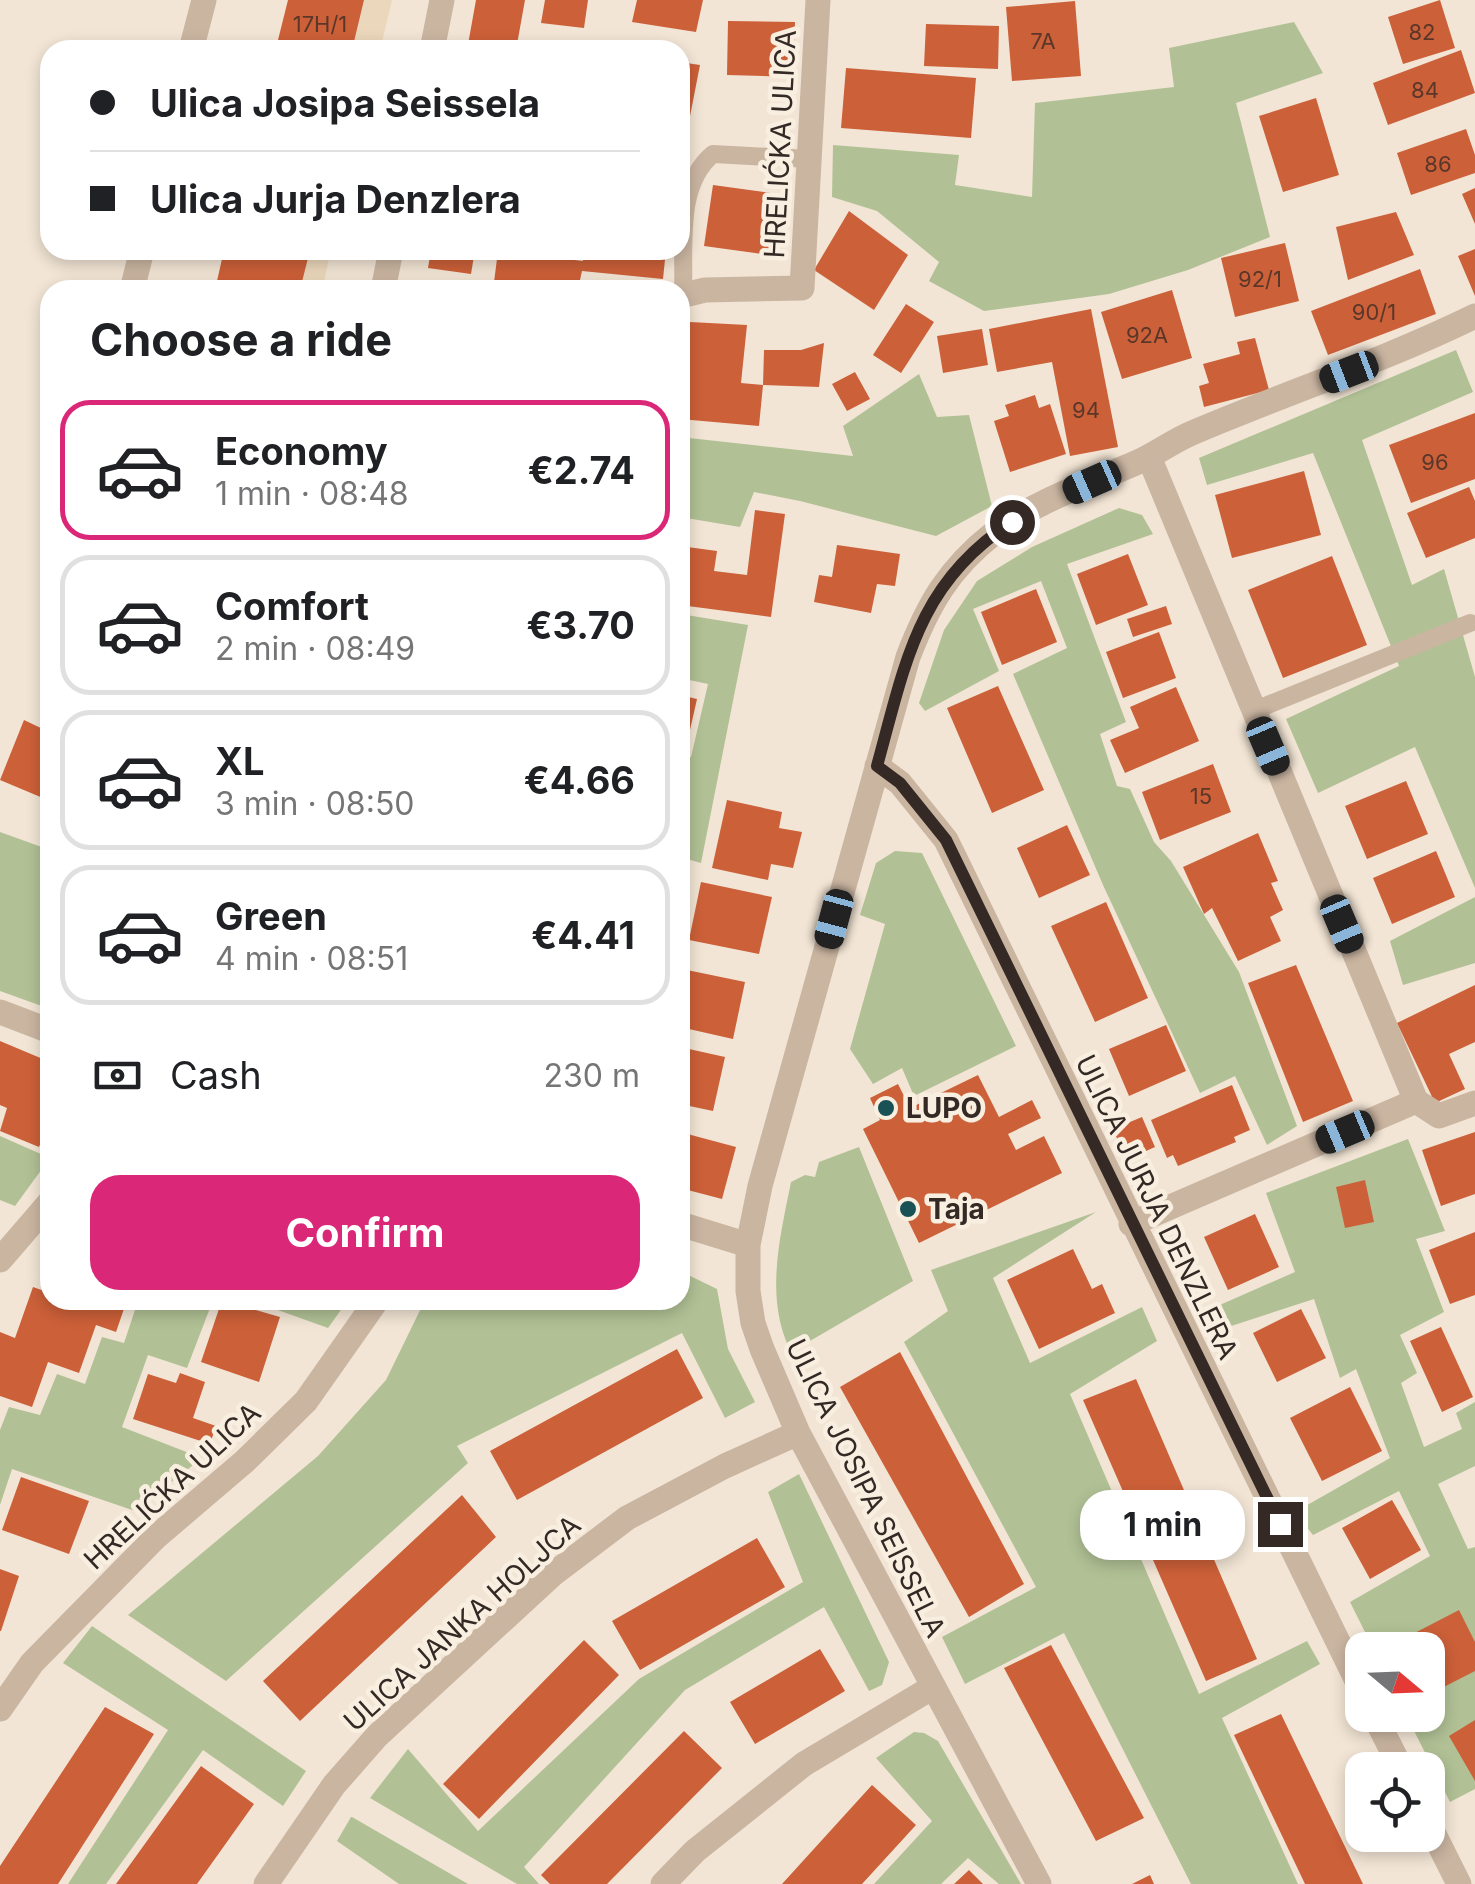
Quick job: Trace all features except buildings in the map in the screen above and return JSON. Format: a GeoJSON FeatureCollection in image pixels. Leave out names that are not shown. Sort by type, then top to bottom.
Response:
{"type":"FeatureCollection","features":[{"type":"Feature","properties":{"kind":"street"},"geometry":{"type":"LineString","coordinates":[[194,40],[204,0]]}},
{"type":"Feature","properties":{"kind":"street"},"geometry":{"type":"LineString","coordinates":[[434,40],[442,0]]}},
{"type":"Feature","properties":{"kind":"street","name":"HRELIĆKA ULICA"},"geometry":{"type":"LineString","coordinates":[[690,294],[802,288],[818,0]]}},
{"type":"Feature","properties":{"kind":"street","name":"ULICA JOSIPA SEISSELA"},"geometry":{"type":"LineString","coordinates":[[1039,1884],[798,1433],[753,1323],[748,1244],[760,1186],[908,657],[927,608],[956,568],[994,533],[1030,510],[1149,457],[1187,434],[1414,346],[1475,316]]}},
{"type":"Feature","properties":{"kind":"street"},"geometry":{"type":"LineString","coordinates":[[1149,457],[1416,1101],[1440,1116],[1475,1103]]}},
{"type":"Feature","properties":{"kind":"street","name":"ULICA JURJA DENZLERA"},"geometry":{"type":"LineString","coordinates":[[877,766],[900,783],[946,840],[1345,1657]]}},
{"type":"Feature","properties":{"kind":"street"},"geometry":{"type":"LineString","coordinates":[[0,1012],[40,1028]]}},
{"type":"Feature","properties":{"kind":"street"},"geometry":{"type":"LineString","coordinates":[[1131,1224],[1416,1101]]}},
{"type":"Feature","properties":{"kind":"street"},"geometry":{"type":"LineString","coordinates":[[0,1260],[40,1214]]}},
{"type":"Feature","properties":{"kind":"street"},"geometry":{"type":"LineString","coordinates":[[690,1227],[748,1244]]}},
{"type":"Feature","properties":{"kind":"street","name":"HRELIĆKA ULICA"},"geometry":{"type":"LineString","coordinates":[[0,1709],[32,1663],[156,1536],[245,1461],[306,1401],[371,1310]]}},
{"type":"Feature","properties":{"kind":"street","name":"ULICA JANKA HOLJCA"},"geometry":{"type":"LineString","coordinates":[[266,1884],[334,1785],[377,1736],[554,1574],[592,1542],[640,1511],[798,1433]]}},
{"type":"Feature","properties":{"kind":"street"},"geometry":{"type":"LineString","coordinates":[[663,1884],[724,1827],[804,1764],[932,1687]]}},
{"type":"Feature","properties":{"kind":"street"},"geometry":{"type":"LineString","coordinates":[[1443,1852],[1459,1884]]}},
{"type":"Feature","properties":{"kind":"lane"},"geometry":{"type":"LineString","coordinates":[[690,185],[698,166],[713,154],[809,159]]}},
{"type":"Feature","properties":{"kind":"lane"},"geometry":{"type":"LineString","coordinates":[[1252,710],[1470,623]]}},
{"type":"Feature","properties":{"kind":"green space"},"geometry":{"type":"Polygon","coordinates":[[[1294,22],[1323,73],[1236,103],[1270,237],[1188,270],[1109,294],[984,311],[929,281],[939,262],[877,211],[832,197],[833,145],[959,155],[955,185],[1032,197],[1035,103],[1174,87],[1169,48],[1294,22]]]}},
{"type":"Feature","properties":{"kind":"green space"},"geometry":{"type":"Polygon","coordinates":[[[1456,350],[1473,392],[1362,440],[1412,585],[1444,569],[1475,677],[1475,888],[1415,747],[1318,793],[1286,719],[1399,666],[1313,453],[1207,485],[1199,458],[1456,350]]]}},
{"type":"Feature","properties":{"kind":"green space"},"geometry":{"type":"Polygon","coordinates":[[[919,374],[937,417],[969,415],[992,506],[936,536],[754,492],[740,527],[690,519],[690,438],[853,456],[843,426],[919,374]]]}},
{"type":"Feature","properties":{"kind":"green space"},"geometry":{"type":"Polygon","coordinates":[[[1119,508],[1142,515],[1153,534],[1067,564],[1126,722],[1100,734],[1117,786],[1130,789],[1154,842],[1171,861],[1239,972],[1297,1126],[1267,1145],[1235,1076],[1200,1093],[1103,885],[1013,674],[1067,648],[1041,581],[973,609],[999,671],[925,711],[919,703],[944,630],[977,581],[1032,547],[1119,508]]]}},
{"type":"Feature","properties":{"kind":"green space"},"geometry":{"type":"Polygon","coordinates":[[[690,616],[748,625],[701,863],[690,860],[690,757],[708,684],[690,680],[690,616]]]}},
{"type":"Feature","properties":{"kind":"green space"},"geometry":{"type":"Polygon","coordinates":[[[0,832],[40,846],[40,1005],[0,991],[0,832]]]}},
{"type":"Feature","properties":{"kind":"green space"},"geometry":{"type":"Polygon","coordinates":[[[895,851],[922,853],[1016,1046],[914,1096],[902,1068],[873,1084],[850,1049],[885,924],[860,915],[876,863],[895,851]]]}},
{"type":"Feature","properties":{"kind":"green space"},"geometry":{"type":"Polygon","coordinates":[[[1475,897],[1475,963],[1403,985],[1390,941],[1475,897]]]}},
{"type":"Feature","properties":{"kind":"green space"},"geometry":{"type":"Polygon","coordinates":[[[0,1136],[40,1154],[40,1172],[15,1206],[0,1200],[0,1136]]]}},
{"type":"Feature","properties":{"kind":"green space"},"geometry":{"type":"Polygon","coordinates":[[[1408,1139],[1445,1231],[1416,1239],[1444,1312],[1400,1335],[1417,1373],[1401,1383],[1424,1447],[1462,1429],[1456,1413],[1475,1402],[1475,1466],[1438,1484],[1468,1549],[1475,1547],[1475,1789],[1450,1802],[1445,1792],[1445,1752],[1425,1752],[1415,1732],[1445,1732],[1445,1632],[1365,1632],[1350,1602],[1430,1556],[1399,1491],[1313,1535],[1295,1512],[1390,1458],[1356,1369],[1340,1378],[1314,1299],[1225,1328],[1213,1308],[1295,1272],[1266,1193],[1408,1139]]]}},
{"type":"Feature","properties":{"kind":"green space"},"geometry":{"type":"Polygon","coordinates":[[[859,1147],[913,1281],[791,1352],[778,1311],[776,1289],[791,1182],[805,1175],[815,1177],[819,1162],[859,1147]]]}},
{"type":"Feature","properties":{"kind":"green space"},"geometry":{"type":"Polygon","coordinates":[[[1096,1212],[993,1278],[1030,1363],[1142,1307],[1157,1341],[1070,1394],[1199,1694],[1307,1641],[1320,1664],[1222,1718],[1298,1884],[1191,1884],[1064,1633],[965,1684],[942,1637],[1036,1587],[904,1342],[948,1311],[931,1270],[1096,1212]]]}},
{"type":"Feature","properties":{"kind":"green space"},"geometry":{"type":"Polygon","coordinates":[[[690,1276],[717,1289],[728,1349],[755,1402],[725,1418],[682,1333],[457,1446],[468,1463],[226,1681],[128,1615],[318,1456],[386,1380],[420,1310],[690,1310],[690,1276]]]}},
{"type":"Feature","properties":{"kind":"green space"},"geometry":{"type":"Polygon","coordinates":[[[135,1310],[209,1310],[187,1368],[148,1355],[122,1427],[202,1458],[135,1511],[12,1469],[0,1505],[0,1430],[9,1407],[40,1415],[57,1374],[85,1384],[102,1337],[124,1343],[135,1310]]]}},
{"type":"Feature","properties":{"kind":"green space"},"geometry":{"type":"Polygon","coordinates":[[[278,1310],[341,1310],[328,1328],[278,1310]]]}},
{"type":"Feature","properties":{"kind":"green space"},"geometry":{"type":"Polygon","coordinates":[[[799,1474],[889,1662],[882,1685],[869,1691],[824,1607],[685,1690],[524,1867],[539,1884],[517,1884],[370,1798],[408,1749],[478,1831],[639,1679],[803,1582],[768,1492],[799,1474]]]}},
{"type":"Feature","properties":{"kind":"green space"},"geometry":{"type":"Polygon","coordinates":[[[92,1626],[306,1771],[283,1806],[203,1750],[106,1884],[68,1884],[168,1730],[63,1663],[92,1626]]]}},
{"type":"Feature","properties":{"kind":"green space"},"geometry":{"type":"Polygon","coordinates":[[[914,1732],[938,1741],[1021,1884],[999,1884],[968,1858],[941,1884],[874,1884],[932,1821],[876,1758],[914,1732]]]}},
{"type":"Feature","properties":{"kind":"green space"},"geometry":{"type":"Polygon","coordinates":[[[351,1817],[468,1884],[399,1884],[337,1841],[351,1817]]]}},
{"type":"Feature","properties":{"kind":"shaded area"},"geometry":{"type":"Polygon","coordinates":[[[364,0],[392,0],[382,40],[354,40],[364,0]]]}},
{"type":"Feature","properties":{"kind":"shaded area"},"geometry":{"type":"Polygon","coordinates":[[[308,260],[329,260],[324,280],[302,280],[308,260]]]}},
{"type":"Feature","properties":{"kind":"place","name":"LUPO"},"geometry":{"type":"Point","coordinates":[886,1108]}},
{"type":"Feature","properties":{"kind":"place","name":"Taja"},"geometry":{"type":"Point","coordinates":[908,1209]}},
{"type":"Feature","properties":{"kind":"route"},"geometry":{"type":"LineString","coordinates":[[1012,522],[956,568],[927,608],[908,657],[877,766],[900,783],[946,840],[1280,1524]]}}]}
